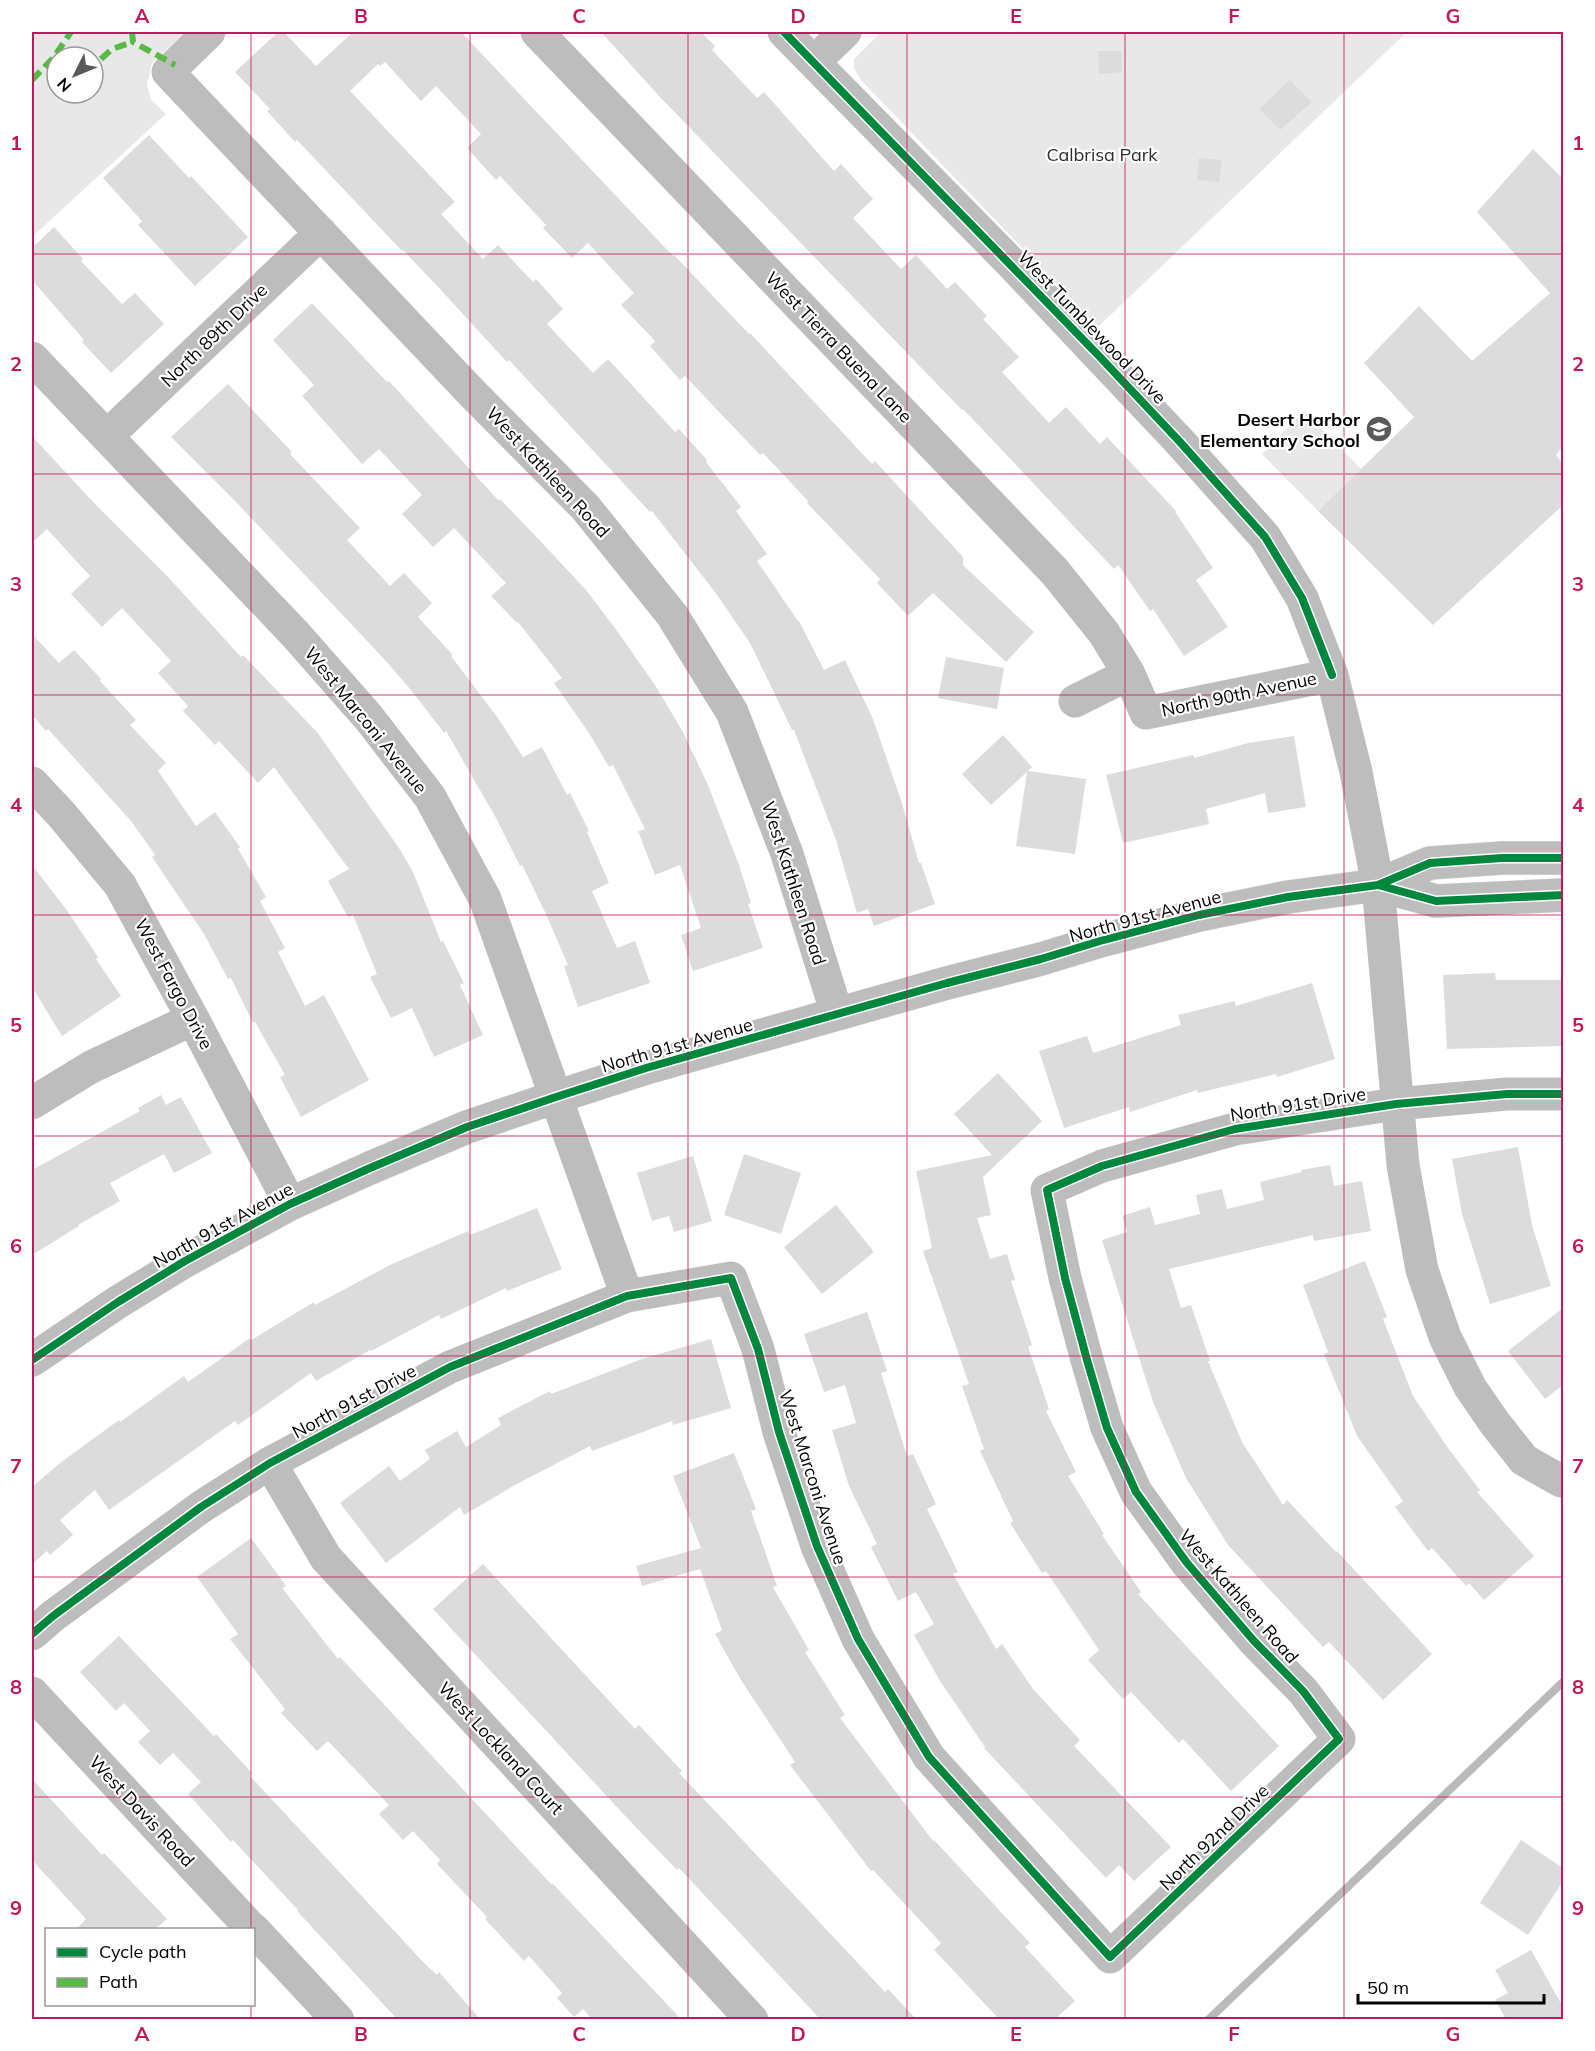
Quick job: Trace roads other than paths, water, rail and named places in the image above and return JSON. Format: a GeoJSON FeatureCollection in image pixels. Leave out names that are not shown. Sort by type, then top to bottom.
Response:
{"type":"FeatureCollection","features":[{"type":"Feature","properties":{"kind":"street","name":"West Kathleen Road"},"geometry":{"type":"LineString","coordinates":[[209,32],[168,72],[471,392],[585,507],[672,615],[732,712],[787,854],[837,1014]]}},
{"type":"Feature","properties":{"kind":"street","name":"West Tierra Buena Lane"},"geometry":{"type":"LineString","coordinates":[[537,32],[1055,572],[1104,633],[1129,674],[1146,713]]}},
{"type":"Feature","properties":{"kind":"street","name":"West Tumblewood Drive"},"geometry":{"type":"LineString","coordinates":[[784,32],[1180,442],[1264,537],[1302,598],[1332,675],[1356,772],[1378,885],[1396,1104],[1403,1166],[1420,1259],[1445,1337],[1470,1387],[1524,1460],[1561,1481]]}},
{"type":"Feature","properties":{"kind":"street"},"geometry":{"type":"LineString","coordinates":[[814,62],[845,32]]}},
{"type":"Feature","properties":{"kind":"street","name":"North 89th Drive"},"geometry":{"type":"LineString","coordinates":[[107,436],[321,233]]}},
{"type":"Feature","properties":{"kind":"street","name":"West Marconi Avenue"},"geometry":{"type":"LineString","coordinates":[[32,358],[296,635],[369,718],[430,797],[484,898],[627,1296]]}},
{"type":"Feature","properties":{"kind":"street"},"geometry":{"type":"LineString","coordinates":[[1075,701],[1129,674]]}},
{"type":"Feature","properties":{"kind":"street","name":"North 90th Avenue"},"geometry":{"type":"LineString","coordinates":[[1146,713],[1332,675]]}},
{"type":"Feature","properties":{"kind":"street","name":"West Fargo Drive"},"geometry":{"type":"LineString","coordinates":[[32,783],[62,815],[120,885],[290,1204]]}},
{"type":"Feature","properties":{"kind":"street","name":"North 91st Avenue"},"geometry":{"type":"LineString","coordinates":[[32,1360],[137,1290],[290,1204],[467,1127],[556,1097],[646,1068],[1199,915],[1288,897],[1378,885],[1430,864],[1502,858],[1563,858]]}},
{"type":"Feature","properties":{"kind":"street","name":"North 91st Avenue"},"geometry":{"type":"LineString","coordinates":[[1378,885],[1436,901],[1563,895]]}},
{"type":"Feature","properties":{"kind":"street"},"geometry":{"type":"LineString","coordinates":[[32,1103],[91,1067],[193,1019]]}},
{"type":"Feature","properties":{"kind":"street","name":"North 91st Drive"},"geometry":{"type":"LineString","coordinates":[[1047,1190],[1102,1166],[1235,1129],[1396,1104],[1507,1094],[1563,1094]]}},
{"type":"Feature","properties":{"kind":"street","name":"West Kathleen Road"},"geometry":{"type":"LineString","coordinates":[[1047,1190],[1065,1278],[1086,1360],[1107,1428],[1136,1492],[1187,1563],[1254,1641],[1303,1691],[1339,1739]]}},
{"type":"Feature","properties":{"kind":"street","name":"West Marconi Avenue"},"geometry":{"type":"LineString","coordinates":[[731,1278],[758,1349],[779,1432],[817,1545],[858,1639],[929,1757],[1110,1957]]}},
{"type":"Feature","properties":{"kind":"street","name":"North 91st Drive"},"geometry":{"type":"LineString","coordinates":[[32,1634],[201,1507],[270,1463],[450,1366],[627,1296],[731,1278]]}},
{"type":"Feature","properties":{"kind":"street","name":"West Lockland Court"},"geometry":{"type":"LineString","coordinates":[[270,1463],[326,1558],[752,2019]]}},
{"type":"Feature","properties":{"kind":"street","name":"West Davis Road"},"geometry":{"type":"LineString","coordinates":[[32,1693],[251,1928]]}},
{"type":"Feature","properties":{"kind":"street","name":"North 92nd Drive"},"geometry":{"type":"LineString","coordinates":[[1110,1957],[1339,1739]]}},
{"type":"Feature","properties":{"kind":"street","name":"West Davis Road"},"geometry":{"type":"LineString","coordinates":[[255,1932],[338,2019]]}},
{"type":"Feature","properties":{"kind":"waterway"},"geometry":{"type":"LineString","coordinates":[[1208,2020],[1564,1681]]}},
{"type":"Feature","properties":{"kind":"place","name":"Desert Harbor Elementary School"},"geometry":{"type":"Point","coordinates":[1379,429]}},
{"type":"Feature","properties":{"kind":"park label","name":"Calbrisa Park"},"geometry":{"type":"Point","coordinates":[1102,154]}}]}
